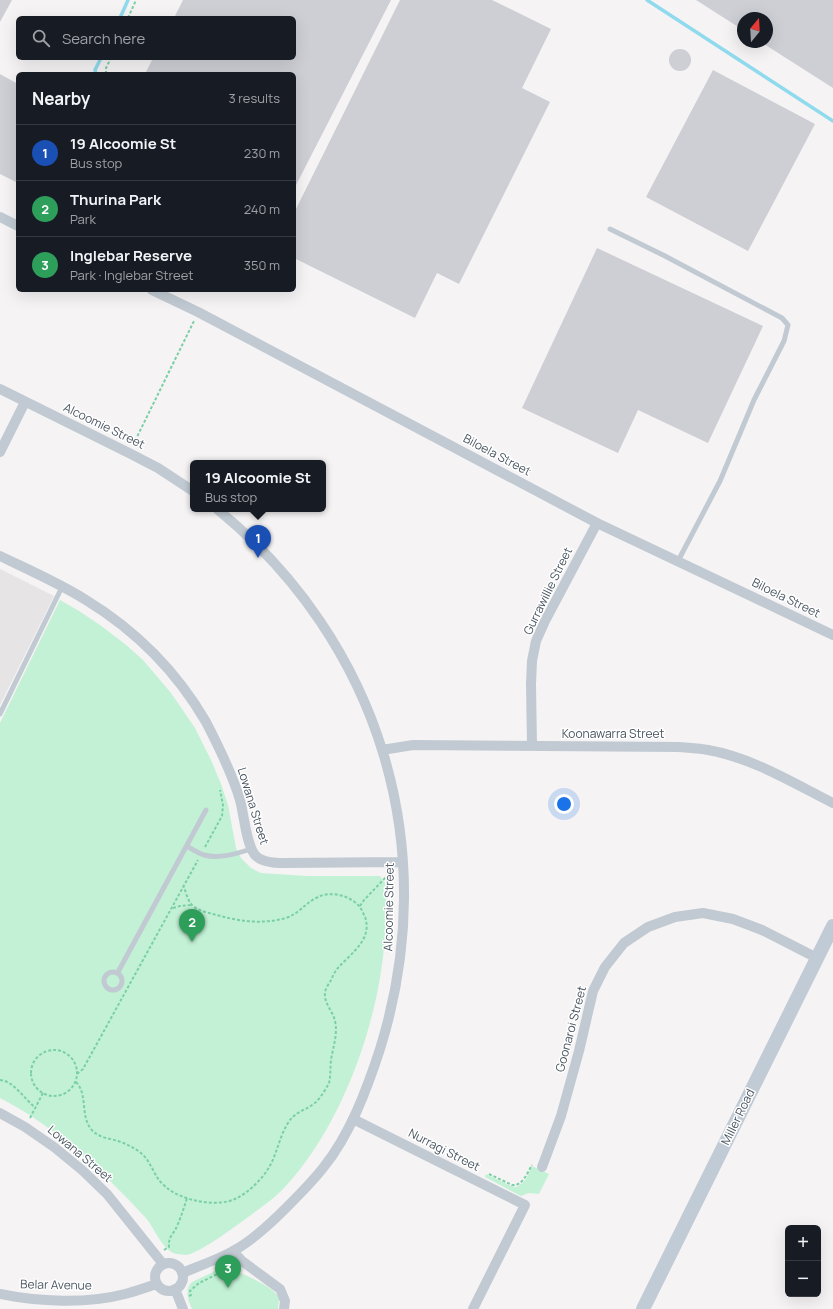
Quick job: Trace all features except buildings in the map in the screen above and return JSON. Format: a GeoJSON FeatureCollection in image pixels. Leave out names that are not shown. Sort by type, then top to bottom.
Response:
{"type":"FeatureCollection","features":[{"type":"Feature","properties":{"kind":"main road","name":"Miller Road"},"geometry":{"type":"LineString","coordinates":[[643,1309],[833,926]]}},
{"type":"Feature","properties":{"kind":"street"},"geometry":{"type":"LineString","coordinates":[[0,217],[16,225]]}},
{"type":"Feature","properties":{"kind":"street","name":"Biloela Street"},"geometry":{"type":"LineString","coordinates":[[156,292],[198,312],[597,523],[833,635]]}},
{"type":"Feature","properties":{"kind":"street","name":"Alcoomie Street"},"geometry":{"type":"LineString","coordinates":[[0,390],[135,456],[158,468],[190,489]]}},
{"type":"Feature","properties":{"kind":"street"},"geometry":{"type":"LineString","coordinates":[[0,452],[25,402]]}},
{"type":"Feature","properties":{"kind":"street","name":"Alcoomie Street"},"geometry":{"type":"LineString","coordinates":[[182,1273],[233,1251],[260,1232],[303,1191],[324,1167],[339,1145],[375,1066],[386,1030],[395,992],[401,952],[404,887],[398,818],[382,750],[368,713],[347,664],[318,617],[298,590],[262,550],[221,512]]}},
{"type":"Feature","properties":{"kind":"street","name":"Gurrawillie Street"},"geometry":{"type":"LineString","coordinates":[[532,746],[532,669],[536,641],[597,523]]}},
{"type":"Feature","properties":{"kind":"street","name":"Lowana Street"},"geometry":{"type":"LineString","coordinates":[[0,556],[86,600],[130,632],[152,652],[172,674],[191,699],[216,741],[231,774],[240,800],[251,849],[256,856],[273,863],[403,862]]}},
{"type":"Feature","properties":{"kind":"street","name":"Koonawarra Street"},"geometry":{"type":"LineString","coordinates":[[382,750],[412,745],[678,747],[708,750],[740,758],[833,803]]}},
{"type":"Feature","properties":{"kind":"street","name":"Goonaroi Street"},"geometry":{"type":"LineString","coordinates":[[543,1163],[561,1116],[579,1051],[593,991],[605,967],[624,943],[648,927],[675,917],[703,914],[733,919],[762,930],[817,958]]}},
{"type":"Feature","properties":{"kind":"street","name":"Lowana Street"},"geometry":{"type":"LineString","coordinates":[[0,1113],[25,1127],[82,1170],[107,1194],[163,1264]]}},
{"type":"Feature","properties":{"kind":"street","name":"Nurragi Street"},"geometry":{"type":"LineString","coordinates":[[352,1119],[525,1205],[473,1309]]}},
{"type":"Feature","properties":{"kind":"street"},"geometry":{"type":"LineString","coordinates":[[233,1251],[242,1262],[280,1288],[285,1301],[284,1309]]}},
{"type":"Feature","properties":{"kind":"street"},"geometry":{"type":"LineString","coordinates":[[163,1264],[175,1264],[182,1273],[182,1283],[175,1290],[166,1290],[157,1284],[155,1277],[156,1272],[163,1264]]}},
{"type":"Feature","properties":{"kind":"street","name":"Belar Avenue"},"geometry":{"type":"LineString","coordinates":[[0,1294],[43,1304],[72,1300],[98,1299],[124,1294],[157,1284]]}},
{"type":"Feature","properties":{"kind":"street"},"geometry":{"type":"LineString","coordinates":[[175,1290],[183,1309]]}},
{"type":"Feature","properties":{"kind":"lane"},"geometry":{"type":"LineString","coordinates":[[610,228],[782,318],[788,325],[784,341],[754,400],[720,481],[678,561]]}},
{"type":"Feature","properties":{"kind":"lane"},"geometry":{"type":"LineString","coordinates":[[0,714],[62,587]]}},
{"type":"Feature","properties":{"kind":"lane"},"geometry":{"type":"LineString","coordinates":[[118,972],[206,810]]}},
{"type":"Feature","properties":{"kind":"lane"},"geometry":{"type":"LineString","coordinates":[[187,846],[202,854],[214,856],[227,856],[251,849]]}},
{"type":"Feature","properties":{"kind":"path"},"geometry":{"type":"LineString","coordinates":[[129,16],[136,0]]}},
{"type":"Feature","properties":{"kind":"path"},"geometry":{"type":"LineString","coordinates":[[106,72],[106,68],[110,60]]}},
{"type":"Feature","properties":{"kind":"path"},"geometry":{"type":"LineString","coordinates":[[134,444],[194,321]]}},
{"type":"Feature","properties":{"kind":"path"},"geometry":{"type":"LineString","coordinates":[[77,1074],[84,1069],[222,816],[223,805],[220,790]]}},
{"type":"Feature","properties":{"kind":"path"},"geometry":{"type":"LineString","coordinates":[[360,906],[388,875]]}},
{"type":"Feature","properties":{"kind":"path"},"geometry":{"type":"LineString","coordinates":[[76,1082],[83,1096],[86,1121],[90,1129],[100,1136],[117,1140],[129,1145],[139,1152],[145,1157],[159,1181],[177,1195],[199,1201],[227,1202],[238,1198],[253,1187],[268,1170],[274,1159],[290,1118],[315,1102],[326,1088],[331,1072],[336,1023],[326,1003],[325,992],[336,970],[358,949],[364,937],[366,919],[360,906],[351,899],[338,894],[327,894],[318,896],[299,912],[287,918],[258,922],[240,921],[197,909],[191,904],[184,887]]}},
{"type":"Feature","properties":{"kind":"path"},"geometry":{"type":"LineString","coordinates":[[172,909],[180,906],[192,905]]}},
{"type":"Feature","properties":{"kind":"path"},"geometry":{"type":"LineString","coordinates":[[54,1050],[62,1052],[68,1055],[76,1067],[76,1082],[67,1093],[52,1096],[43,1093],[34,1084],[32,1069],[35,1062],[46,1052],[54,1050]]}},
{"type":"Feature","properties":{"kind":"path"},"geometry":{"type":"LineString","coordinates":[[0,1080],[11,1084],[28,1102],[36,1108]]}},
{"type":"Feature","properties":{"kind":"path"},"geometry":{"type":"LineString","coordinates":[[25,1127],[43,1093]]}},
{"type":"Feature","properties":{"kind":"path"},"geometry":{"type":"LineString","coordinates":[[481,1183],[486,1173],[512,1185],[520,1184],[536,1156],[543,1163]]}},
{"type":"Feature","properties":{"kind":"path"},"geometry":{"type":"LineString","coordinates":[[162,1251],[169,1247],[171,1235],[177,1228],[187,1198]]}},
{"type":"Feature","properties":{"kind":"path"},"geometry":{"type":"LineString","coordinates":[[188,1296],[191,1294],[190,1291],[198,1282],[230,1268]]}},
{"type":"Feature","properties":{"kind":"shaded area"},"geometry":{"type":"Polygon","coordinates":[[[0,569],[54,596],[0,705],[0,569]]]}},
{"type":"Feature","properties":{"kind":"green space"},"geometry":{"type":"Polygon","coordinates":[[[60,600],[100,625],[125,644],[143,660],[171,693],[195,728],[211,760],[228,805],[236,848],[241,858],[251,868],[261,873],[307,876],[380,876],[386,884],[385,939],[378,987],[362,1049],[337,1110],[321,1139],[303,1165],[279,1193],[222,1236],[206,1246],[186,1255],[176,1254],[166,1248],[145,1217],[78,1151],[41,1123],[0,1098],[0,723],[60,600]]]}},
{"type":"Feature","properties":{"kind":"green space"},"geometry":{"type":"Polygon","coordinates":[[[532,1166],[549,1174],[539,1194],[529,1193],[521,1196],[485,1177],[486,1174],[516,1187],[528,1176],[532,1166]]]}},
{"type":"Feature","properties":{"kind":"green space"},"geometry":{"type":"Polygon","coordinates":[[[224,1267],[230,1268],[250,1277],[272,1290],[277,1294],[279,1299],[278,1309],[192,1309],[187,1292],[192,1282],[224,1267]]]}},
{"type":"Feature","properties":{"kind":"waterway"},"geometry":{"type":"LineString","coordinates":[[121,16],[128,0]]}},
{"type":"Feature","properties":{"kind":"waterway"},"geometry":{"type":"LineString","coordinates":[[647,0],[833,121]]}},
{"type":"Feature","properties":{"kind":"waterway"},"geometry":{"type":"LineString","coordinates":[[96,72],[100,60]]}},
{"type":"Feature","properties":{"kind":"place","name":"19 Alcoomie St"},"geometry":{"type":"Point","coordinates":[258,558]}},
{"type":"Feature","properties":{"kind":"place","name":"Thurina Park"},"geometry":{"type":"Point","coordinates":[192,942]}},
{"type":"Feature","properties":{"kind":"place","name":"Inglebar Reserve"},"geometry":{"type":"Point","coordinates":[228,1288]}}]}
